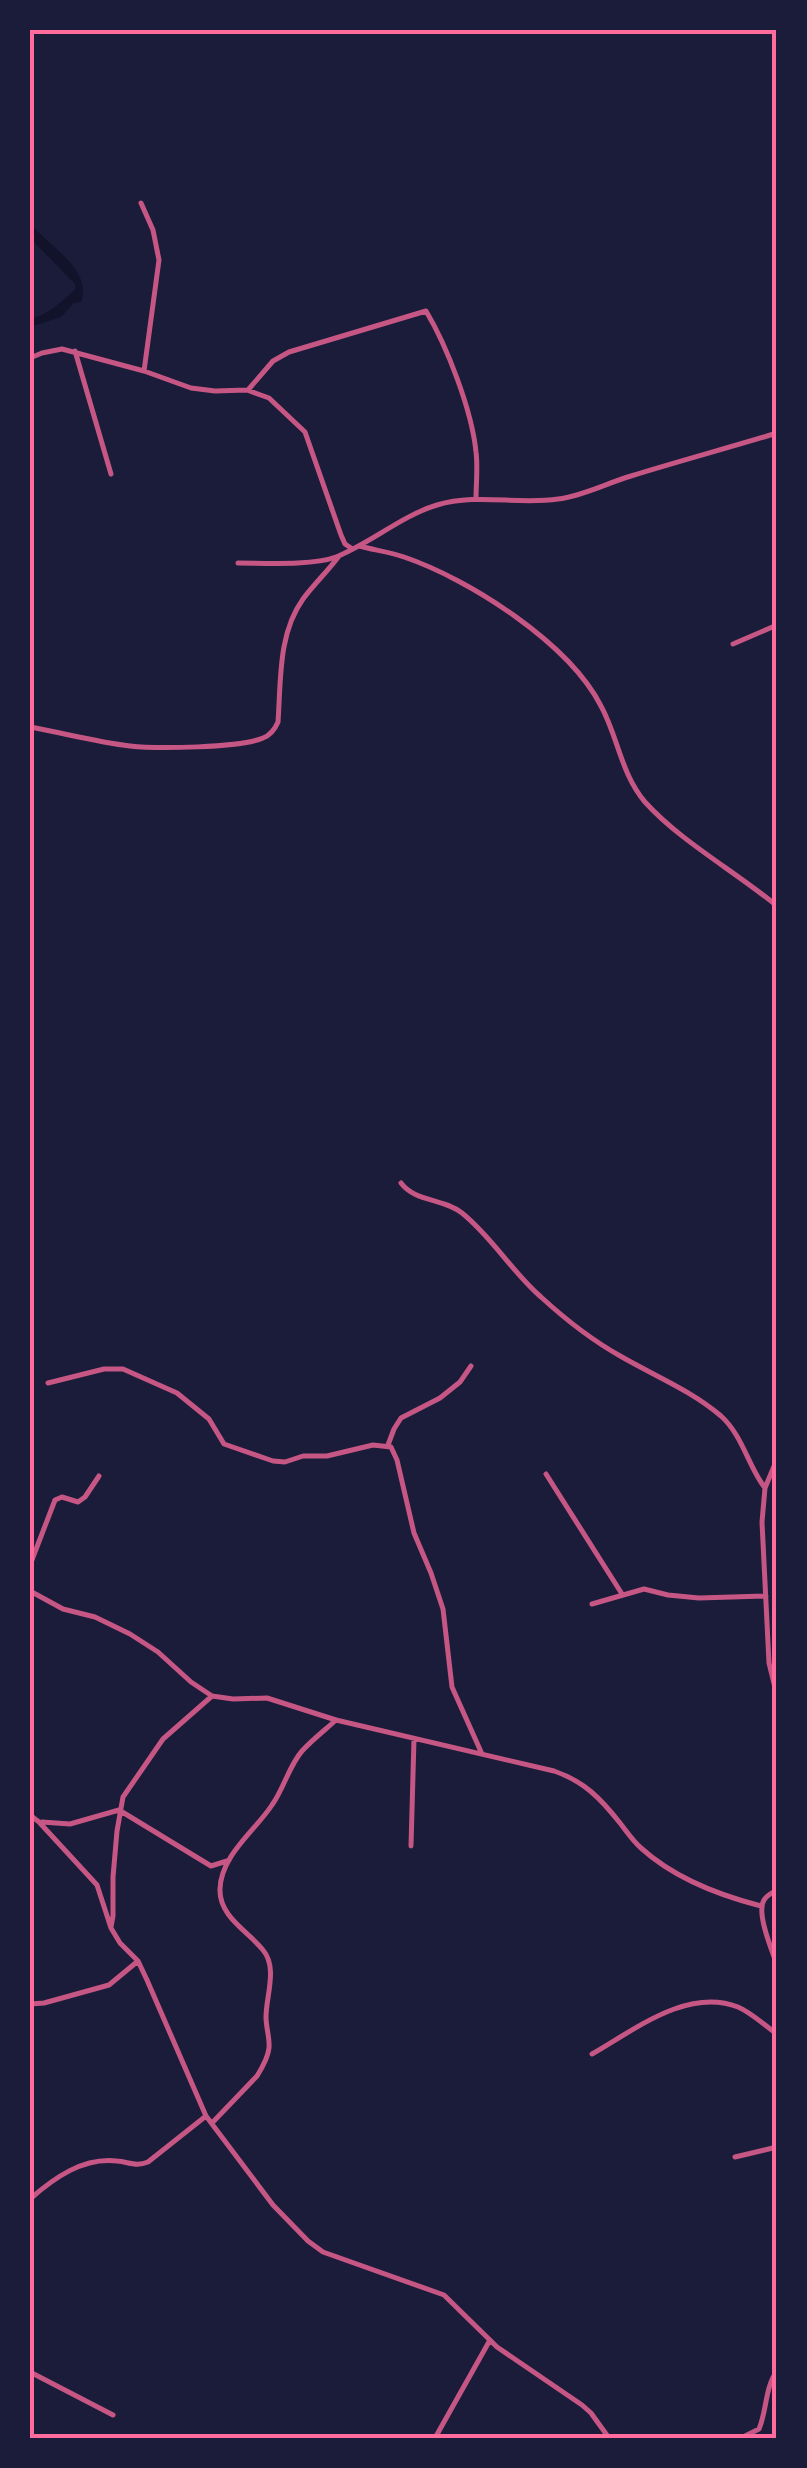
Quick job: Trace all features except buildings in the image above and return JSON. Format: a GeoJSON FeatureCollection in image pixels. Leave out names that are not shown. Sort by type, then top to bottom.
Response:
{"type":"FeatureCollection","features":[{"type":"Feature","properties":{"kind":"street"},"geometry":{"type":"LineString","coordinates":[[141,203],[153,230],[159,260],[144,371]]}},
{"type":"Feature","properties":{"kind":"street"},"geometry":{"type":"LineString","coordinates":[[248,390],[273,362],[290,352],[426,312],[442,338],[472,428],[476,499]]}},
{"type":"Feature","properties":{"kind":"street"},"geometry":{"type":"LineString","coordinates":[[75,351],[112,474]]}},
{"type":"Feature","properties":{"kind":"street"},"geometry":{"type":"LineString","coordinates":[[30,358],[42,352],[75,351],[191,388],[248,390],[269,398],[305,432],[345,544],[403,556],[468,586],[545,638],[600,704],[618,753],[642,799],[697,847],[777,906]]}},
{"type":"Feature","properties":{"kind":"street"},"geometry":{"type":"LineString","coordinates":[[238,563],[339,556],[416,512],[440,504],[476,499],[540,502],[564,498],[777,434]]}},
{"type":"Feature","properties":{"kind":"street"},"geometry":{"type":"LineString","coordinates":[[30,727],[132,747],[197,746],[266,738],[278,722],[283,644],[294,616],[339,556]]}},
{"type":"Feature","properties":{"kind":"street"},"geometry":{"type":"LineString","coordinates":[[734,644],[777,625]]}},
{"type":"Feature","properties":{"kind":"street"},"geometry":{"type":"LineString","coordinates":[[401,1183],[410,1194],[458,1210],[538,1296],[576,1326],[617,1354],[696,1397],[722,1417],[734,1430],[766,1488]]}},
{"type":"Feature","properties":{"kind":"street"},"geometry":{"type":"LineString","coordinates":[[388,1446],[401,1418],[440,1398],[460,1382],[471,1366]]}},
{"type":"Feature","properties":{"kind":"street"},"geometry":{"type":"LineString","coordinates":[[48,1383],[104,1368],[124,1369],[177,1393],[209,1419],[224,1444],[274,1461],[388,1446],[395,1453],[414,1533],[443,1608],[452,1687],[482,1754]]}},
{"type":"Feature","properties":{"kind":"street"},"geometry":{"type":"LineString","coordinates":[[777,1458],[766,1488],[762,1522],[769,1663],[777,1696]]}},
{"type":"Feature","properties":{"kind":"street"},"geometry":{"type":"LineString","coordinates":[[546,1474],[622,1594]]}},
{"type":"Feature","properties":{"kind":"street"},"geometry":{"type":"LineString","coordinates":[[30,1566],[55,1500],[62,1497],[78,1502],[99,1476]]}},
{"type":"Feature","properties":{"kind":"street"},"geometry":{"type":"LineString","coordinates":[[592,1604],[644,1588],[699,1598],[766,1596]]}},
{"type":"Feature","properties":{"kind":"street"},"geometry":{"type":"LineString","coordinates":[[30,1591],[63,1610],[95,1617],[130,1634],[158,1652],[206,1694],[233,1700],[267,1698],[336,1720],[572,1777],[603,1801],[639,1846],[665,1866],[695,1884],[761,1906]]}},
{"type":"Feature","properties":{"kind":"street"},"geometry":{"type":"LineString","coordinates":[[111,1928],[112,1877],[123,1797],[163,1740],[212,1696]]}},
{"type":"Feature","properties":{"kind":"street"},"geometry":{"type":"LineString","coordinates":[[212,2124],[262,2068],[269,2048],[268,1959],[222,1903],[220,1890],[228,1860],[272,1806],[302,1751],[336,1720]]}},
{"type":"Feature","properties":{"kind":"street"},"geometry":{"type":"LineString","coordinates":[[411,1846],[414,1740]]}},
{"type":"Feature","properties":{"kind":"street"},"geometry":{"type":"LineString","coordinates":[[39,1822],[70,1824],[119,1810],[210,1866],[228,1860]]}},
{"type":"Feature","properties":{"kind":"street"},"geometry":{"type":"LineString","coordinates":[[30,1815],[97,1886],[111,1928],[138,1961],[206,2116],[274,2206],[308,2241],[336,2257],[444,2296],[490,2340],[582,2404],[609,2438]]}},
{"type":"Feature","properties":{"kind":"street"},"geometry":{"type":"LineString","coordinates":[[777,1890],[761,1906],[777,1965]]}},
{"type":"Feature","properties":{"kind":"street"},"geometry":{"type":"LineString","coordinates":[[30,2004],[109,1986],[138,1961]]}},
{"type":"Feature","properties":{"kind":"street"},"geometry":{"type":"LineString","coordinates":[[592,2054],[661,2015],[683,2006],[708,2003],[739,2008],[777,2034]]}},
{"type":"Feature","properties":{"kind":"street"},"geometry":{"type":"LineString","coordinates":[[30,2199],[69,2170],[88,2162],[148,2162],[206,2116]]}},
{"type":"Feature","properties":{"kind":"street"},"geometry":{"type":"LineString","coordinates":[[735,2157],[777,2146]]}},
{"type":"Feature","properties":{"kind":"street"},"geometry":{"type":"LineString","coordinates":[[435,2438],[490,2340]]}},
{"type":"Feature","properties":{"kind":"street"},"geometry":{"type":"LineString","coordinates":[[30,2372],[112,2415]]}},
{"type":"Feature","properties":{"kind":"street"},"geometry":{"type":"LineString","coordinates":[[741,2438],[759,2429],[770,2383],[777,2372]]}},
{"type":"Feature","properties":{"kind":"shaded area"},"geometry":{"type":"Polygon","coordinates":[[[30,223],[75,268],[83,290],[81,302],[74,303],[61,317],[30,327],[30,319],[54,308],[75,290],[75,284],[31,239],[30,223]]]}}]}
